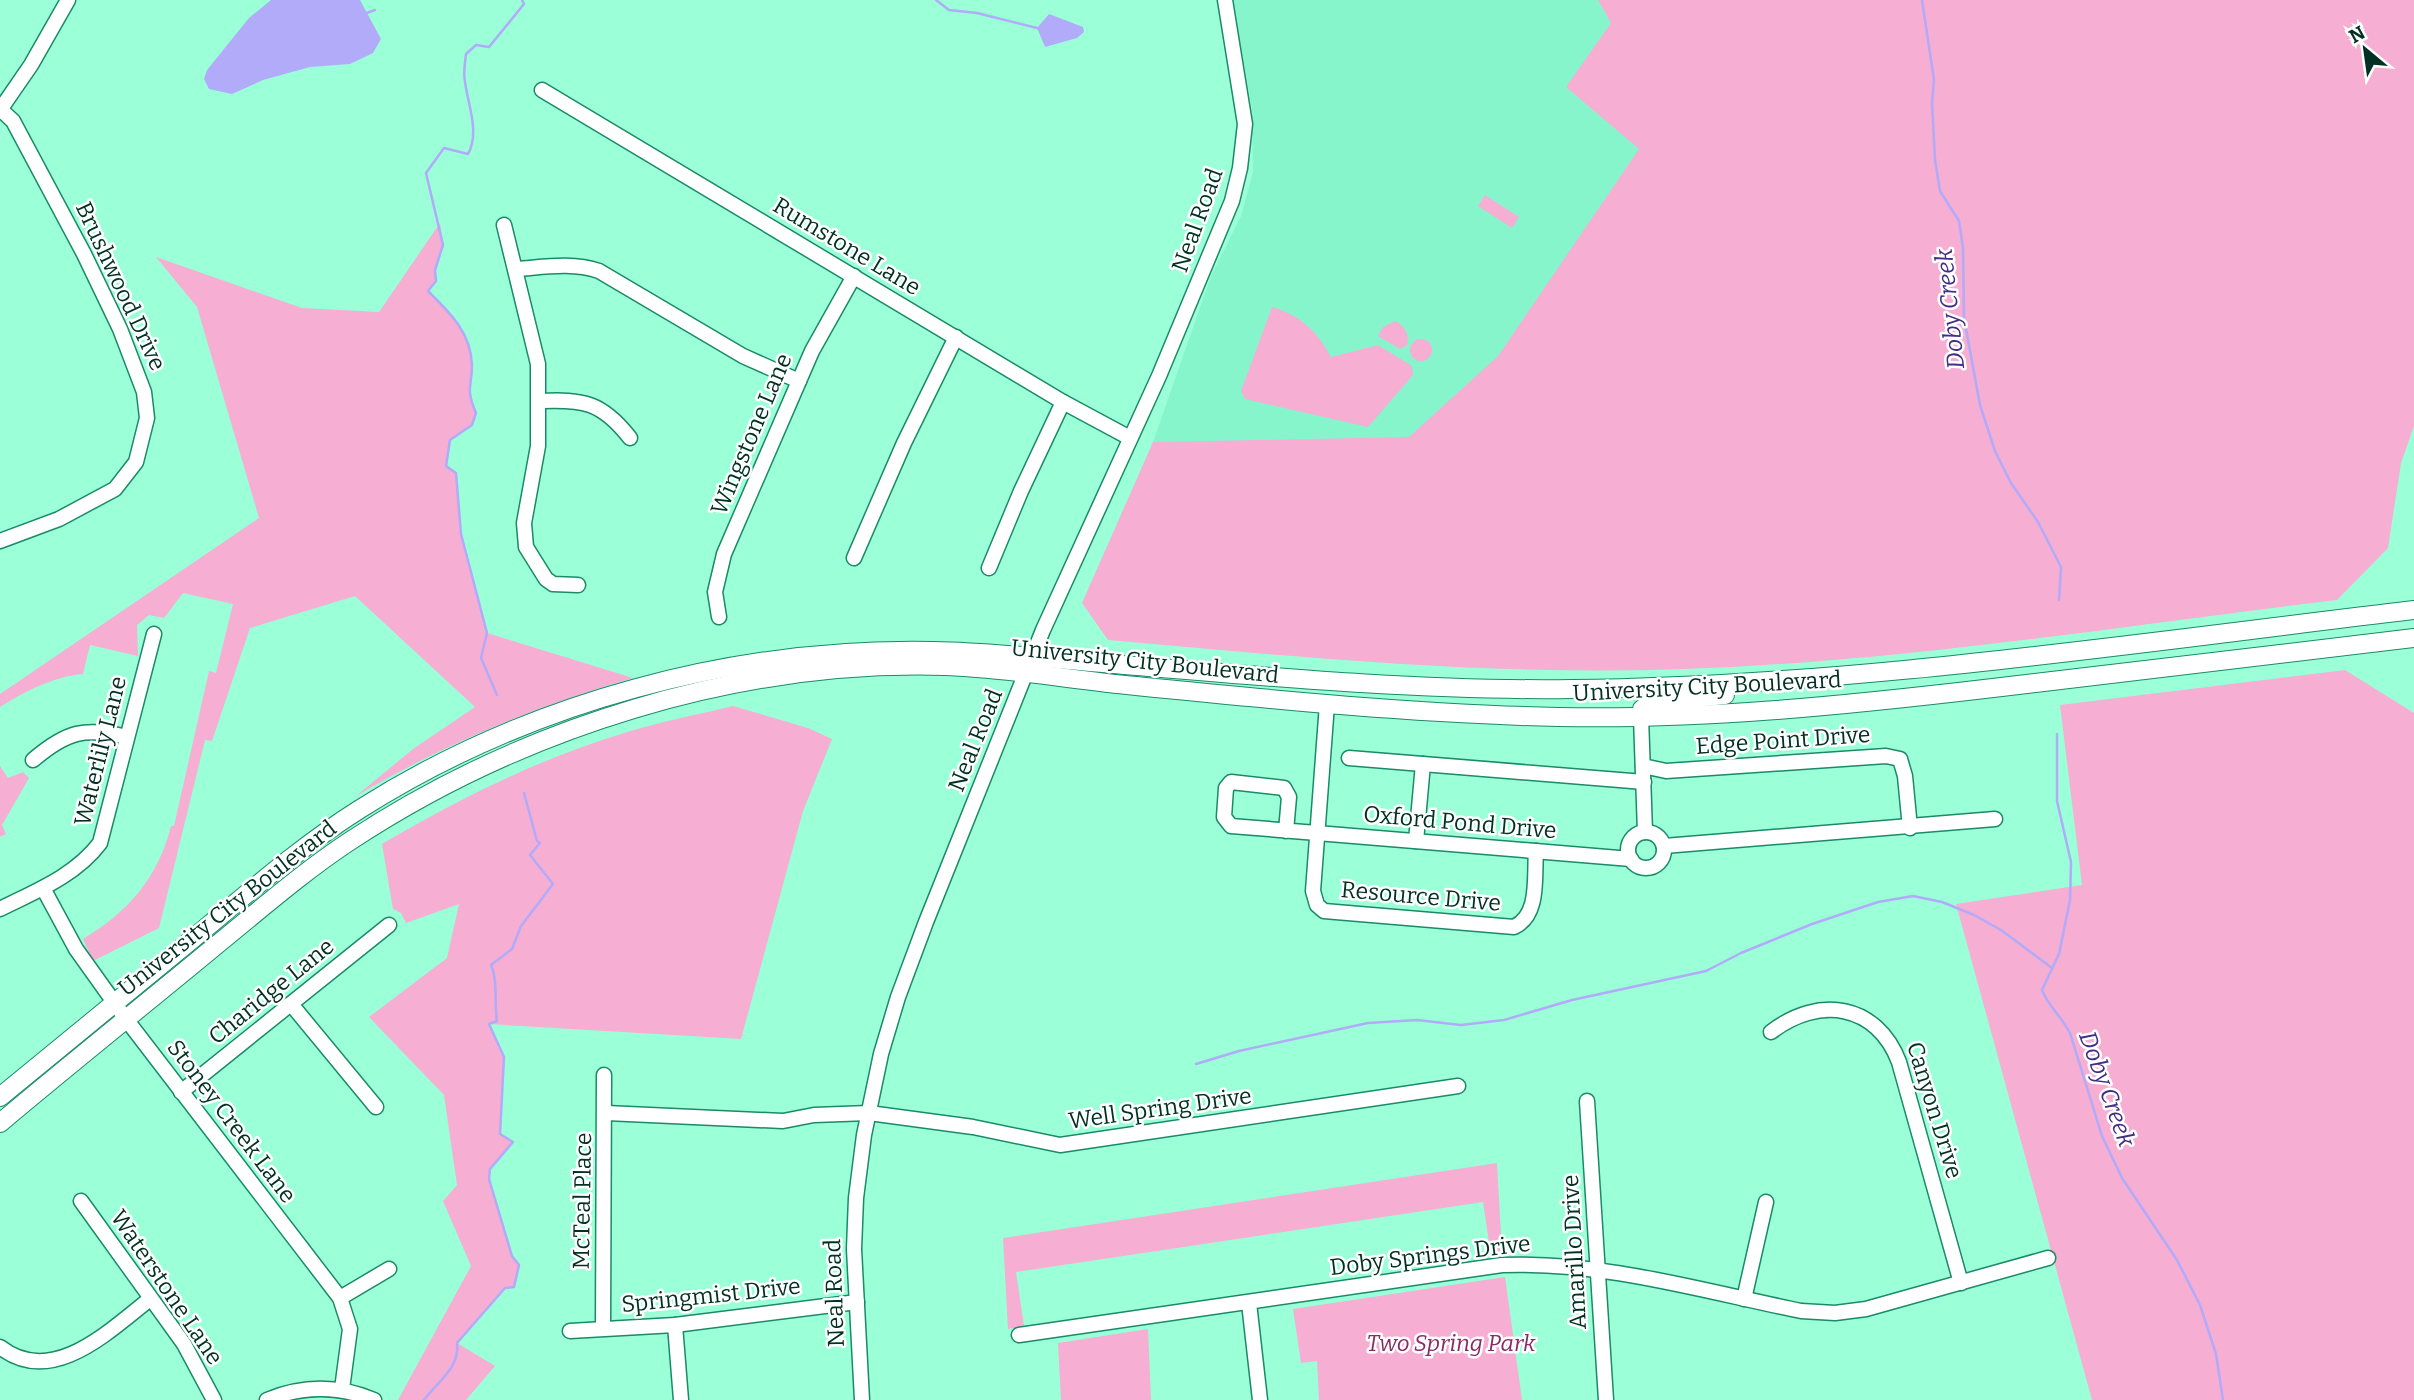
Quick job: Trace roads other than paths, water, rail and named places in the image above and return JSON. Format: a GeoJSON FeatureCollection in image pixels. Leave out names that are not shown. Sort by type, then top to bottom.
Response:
{"type":"FeatureCollection","features":[{"type":"Feature","properties":{"kind":"main road","name":"University City Boulevard"},"geometry":{"type":"LineString","coordinates":[[0,1097],[297,852],[349,816],[432,769],[543,719],[620,693],[734,666],[788,659],[912,651],[1499,688],[1768,683],[2414,610]]}},
{"type":"Feature","properties":{"kind":"main road","name":"University City Boulevard"},"geometry":{"type":"LineString","coordinates":[[0,1123],[308,871],[352,840],[440,788],[562,733],[670,698],[806,674],[945,666],[1326,704],[1494,715],[1641,717],[1734,714],[1850,704],[2414,638]]}},
{"type":"Feature","properties":{"kind":"main road"},"geometry":{"type":"LineString","coordinates":[[1641,717],[1642,709],[1651,702],[1754,692],[1768,683]]}},
{"type":"Feature","properties":{"kind":"street"},"geometry":{"type":"LineString","coordinates":[[0,109],[32,65],[68,0]]}},
{"type":"Feature","properties":{"kind":"street","name":"Neal Road"},"geometry":{"type":"LineString","coordinates":[[862,1400],[856,1198],[881,1054],[898,997],[1032,657],[1210,257],[1240,168],[1244,114],[1225,0]]}},
{"type":"Feature","properties":{"kind":"street","name":"Rumstone Lane"},"geometry":{"type":"LineString","coordinates":[[542,90],[1063,402],[1130,438]]}},
{"type":"Feature","properties":{"kind":"street","name":"Brushwood Drive"},"geometry":{"type":"LineString","coordinates":[[0,109],[13,121],[103,293],[137,371],[147,418],[136,462],[115,489],[59,519],[0,541]]}},
{"type":"Feature","properties":{"kind":"street"},"geometry":{"type":"LineString","coordinates":[[505,225],[537,350],[540,401],[536,467],[524,523],[526,547],[546,579],[566,587],[578,585]]}},
{"type":"Feature","properties":{"kind":"street"},"geometry":{"type":"LineString","coordinates":[[517,269],[563,265],[584,266],[599,271],[743,356],[799,381]]}},
{"type":"Feature","properties":{"kind":"street","name":"Wingstone Lane"},"geometry":{"type":"LineString","coordinates":[[719,617],[715,592],[718,571],[823,328],[854,276]]}},
{"type":"Feature","properties":{"kind":"street"},"geometry":{"type":"LineString","coordinates":[[854,558],[904,443],[956,337]]}},
{"type":"Feature","properties":{"kind":"street"},"geometry":{"type":"LineString","coordinates":[[540,401],[573,400],[598,407],[608,413],[630,438]]}},
{"type":"Feature","properties":{"kind":"street"},"geometry":{"type":"LineString","coordinates":[[989,568],[1021,491],[1063,402]]}},
{"type":"Feature","properties":{"kind":"street","name":"Waterlily Lane"},"geometry":{"type":"LineString","coordinates":[[0,909],[43,888],[82,864],[100,843],[154,634]]}},
{"type":"Feature","properties":{"kind":"street","name":"Resource Drive"},"geometry":{"type":"LineString","coordinates":[[1326,704],[1313,891],[1317,905],[1331,912],[1514,927],[1525,922],[1531,913],[1536,851]]}},
{"type":"Feature","properties":{"kind":"street"},"geometry":{"type":"LineString","coordinates":[[1641,717],[1645,832]]}},
{"type":"Feature","properties":{"kind":"street"},"geometry":{"type":"LineString","coordinates":[[33,760],[53,743],[80,731],[127,737]]}},
{"type":"Feature","properties":{"kind":"street","name":"Edge Point Drive"},"geometry":{"type":"LineString","coordinates":[[1643,766],[1666,771],[1886,756],[1900,759],[1905,776],[1910,828]]}},
{"type":"Feature","properties":{"kind":"street"},"geometry":{"type":"LineString","coordinates":[[1349,758],[1644,782]]}},
{"type":"Feature","properties":{"kind":"street"},"geometry":{"type":"LineString","coordinates":[[1416,841],[1423,764]]}},
{"type":"Feature","properties":{"kind":"street","name":"Oxford Pond Drive"},"geometry":{"type":"LineString","coordinates":[[1286,831],[1289,797],[1284,788],[1231,782],[1226,788],[1224,817],[1227,824],[1286,831],[1630,859],[1642,868],[1654,867],[1663,858],[1664,846]]}},
{"type":"Feature","properties":{"kind":"street"},"geometry":{"type":"LineString","coordinates":[[1630,859],[1629,847],[1632,839],[1645,832],[1659,837],[1664,846],[1996,819]]}},
{"type":"Feature","properties":{"kind":"street","name":"Stoney Creek Lane"},"geometry":{"type":"LineString","coordinates":[[43,888],[76,949],[126,1019],[340,1298],[350,1329],[342,1389]]}},
{"type":"Feature","properties":{"kind":"street","name":"Charidge Lane"},"geometry":{"type":"LineString","coordinates":[[181,1093],[389,925]]}},
{"type":"Feature","properties":{"kind":"street"},"geometry":{"type":"LineString","coordinates":[[291,1004],[376,1107]]}},
{"type":"Feature","properties":{"kind":"street","name":"Canyon Drive"},"geometry":{"type":"LineString","coordinates":[[1771,1032],[1795,1017],[1842,1010],[1862,1016],[1889,1038],[1899,1062],[1961,1283]]}},
{"type":"Feature","properties":{"kind":"street","name":"McTeal Place"},"geometry":{"type":"LineString","coordinates":[[603,1328],[606,1113],[604,1075]]}},
{"type":"Feature","properties":{"kind":"street","name":"Well Spring Drive"},"geometry":{"type":"LineString","coordinates":[[606,1113],[783,1121],[814,1115],[869,1113],[973,1127],[1038,1143],[1060,1145],[1458,1086]]}},
{"type":"Feature","properties":{"kind":"street","name":"Amarillo Drive"},"geometry":{"type":"LineString","coordinates":[[1587,1101],[1606,1400]]}},
{"type":"Feature","properties":{"kind":"street","name":"Waterstone Lane"},"geometry":{"type":"LineString","coordinates":[[81,1201],[195,1362],[214,1400]]}},
{"type":"Feature","properties":{"kind":"street"},"geometry":{"type":"LineString","coordinates":[[1744,1299],[1766,1202]]}},
{"type":"Feature","properties":{"kind":"street","name":"Doby Springs Drive"},"geometry":{"type":"LineString","coordinates":[[1019,1335],[1502,1265],[1555,1264],[1598,1270],[1801,1311],[1835,1313],[1866,1309],[2048,1258]]}},
{"type":"Feature","properties":{"kind":"street"},"geometry":{"type":"LineString","coordinates":[[340,1298],[389,1269]]}},
{"type":"Feature","properties":{"kind":"street"},"geometry":{"type":"LineString","coordinates":[[0,1347],[24,1360],[59,1360],[90,1343],[150,1299]]}},
{"type":"Feature","properties":{"kind":"street","name":"Springmist Drive"},"geometry":{"type":"LineString","coordinates":[[570,1331],[675,1325],[857,1302]]}},
{"type":"Feature","properties":{"kind":"street"},"geometry":{"type":"LineString","coordinates":[[1249,1303],[1260,1400]]}},
{"type":"Feature","properties":{"kind":"street"},"geometry":{"type":"LineString","coordinates":[[675,1325],[681,1400]]}},
{"type":"Feature","properties":{"kind":"street"},"geometry":{"type":"LineString","coordinates":[[267,1400],[300,1390],[342,1389],[374,1400]]}},
{"type":"Feature","properties":{"kind":"waterway"},"geometry":{"type":"LineString","coordinates":[[497,695],[481,658],[487,633],[461,534],[456,473],[446,466],[450,440],[472,425],[476,413],[470,392],[471,353],[458,323],[428,291],[436,281],[435,270],[443,245],[426,173],[444,148],[468,154],[473,128],[464,79],[466,54],[476,45],[489,47],[524,4],[522,0]]}},
{"type":"Feature","properties":{"kind":"waterway"},"geometry":{"type":"LineString","coordinates":[[936,0],[949,10],[977,13],[1041,29]]}},
{"type":"Feature","properties":{"kind":"waterway","name":"Doby Creek"},"geometry":{"type":"LineString","coordinates":[[1922,0],[1934,80],[1932,103],[1935,160],[1940,191],[1959,221],[1963,248],[1964,318],[1980,405],[1995,451],[2011,483],[2038,522],[2061,567],[2059,600]]}},
{"type":"Feature","properties":{"kind":"waterway"},"geometry":{"type":"LineString","coordinates":[[364,14],[375,10]]}},
{"type":"Feature","properties":{"kind":"waterway","name":"Doby Creek"},"geometry":{"type":"LineString","coordinates":[[2057,734],[2057,801],[2071,862],[2070,900],[2059,954],[2042,990],[2070,1033],[2102,1136],[2122,1178],[2177,1260],[2200,1305],[2216,1354],[2223,1400]]}},
{"type":"Feature","properties":{"kind":"waterway"},"geometry":{"type":"LineString","coordinates":[[424,1400],[452,1367],[457,1343],[505,1288],[514,1287],[519,1265],[512,1256],[489,1179],[490,1169],[513,1142],[500,1134],[504,1057],[489,1024],[497,1021],[491,965],[512,949],[521,926],[553,884],[530,855],[540,843],[537,841],[524,793]]}},
{"type":"Feature","properties":{"kind":"waterway"},"geometry":{"type":"LineString","coordinates":[[1196,1064],[1239,1051],[1368,1023],[1417,1020],[1461,1025],[1504,1020],[1572,1000],[1706,971],[1741,953],[1812,924],[1878,902],[1913,896],[1942,902],[1974,915],[2001,930],[2052,968]]}},
{"type":"Feature","properties":{"kind":"park label","name":"Two Spring Park"},"geometry":{"type":"Point","coordinates":[1451,1343]}}]}
